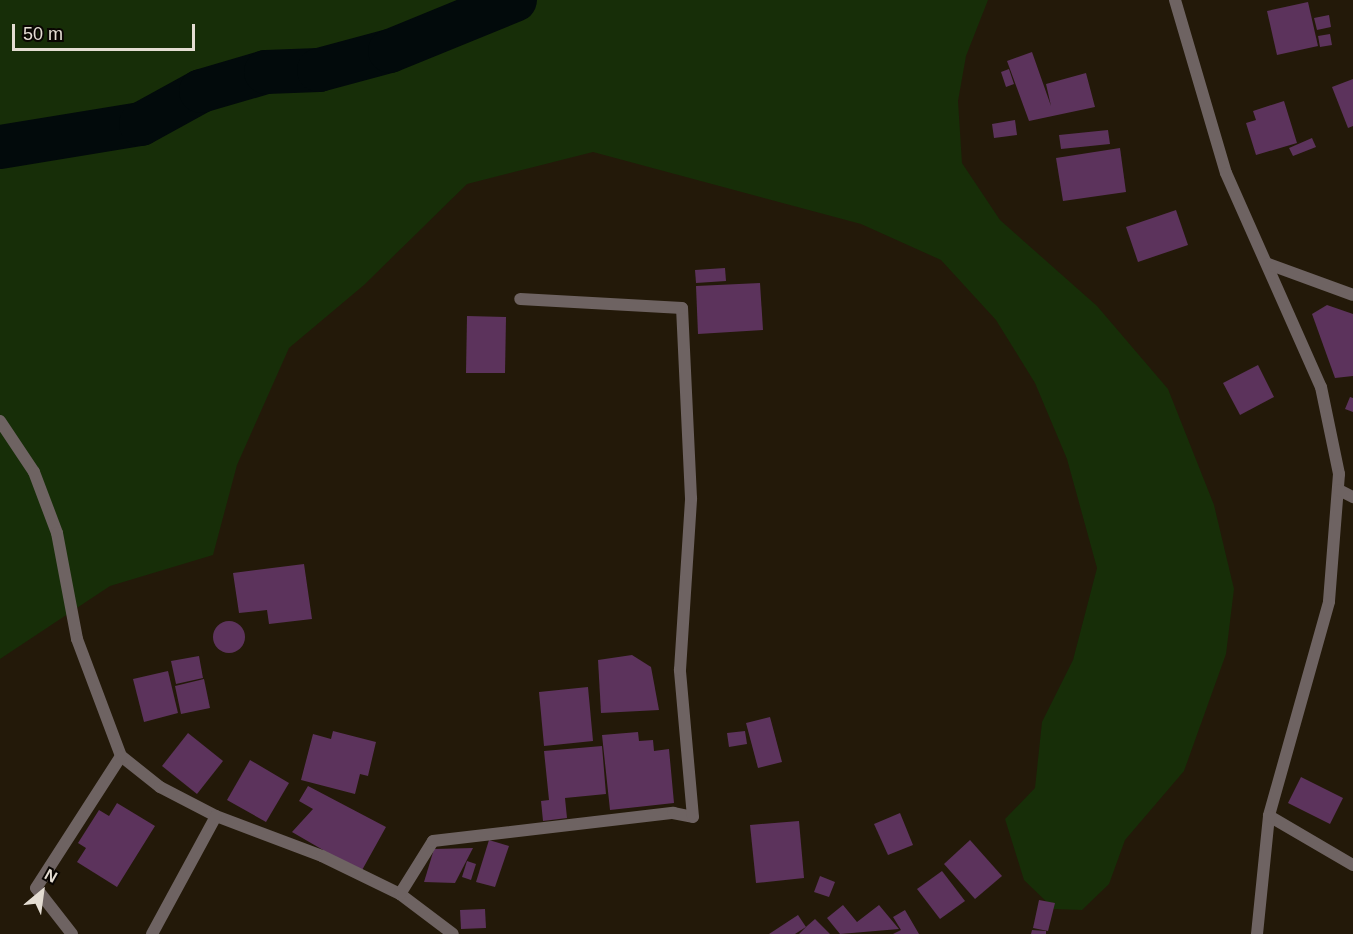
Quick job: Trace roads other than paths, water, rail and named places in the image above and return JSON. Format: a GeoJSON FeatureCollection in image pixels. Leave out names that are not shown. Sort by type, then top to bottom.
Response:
{"type":"FeatureCollection","features":[{"type":"Feature","properties":{"kind":"street"},"geometry":{"type":"LineString","coordinates":[[1175,0],[1226,173],[1322,387],[1333,427],[1338,490],[1329,602],[1269,816],[1257,934]]}},
{"type":"Feature","properties":{"kind":"street"},"geometry":{"type":"LineString","coordinates":[[1268,264],[1353,295]]}},
{"type":"Feature","properties":{"kind":"street"},"geometry":{"type":"LineString","coordinates":[[400,894],[433,841],[673,813],[693,817],[680,670],[691,498],[682,308],[520,299]]}},
{"type":"Feature","properties":{"kind":"street"},"geometry":{"type":"LineString","coordinates":[[0,421],[34,472],[57,533],[77,639],[121,756],[160,787],[216,816],[322,856],[400,894],[448,932]]}},
{"type":"Feature","properties":{"kind":"street"},"geometry":{"type":"LineString","coordinates":[[1338,490],[1353,497]]}},
{"type":"Feature","properties":{"kind":"street"},"geometry":{"type":"LineString","coordinates":[[72,934],[36,888],[121,756]]}},
{"type":"Feature","properties":{"kind":"street"},"geometry":{"type":"LineString","coordinates":[[152,934],[216,816]]}},
{"type":"Feature","properties":{"kind":"street"},"geometry":{"type":"LineString","coordinates":[[1269,816],[1353,865]]}},
{"type":"Feature","properties":{"kind":"waterway"},"geometry":{"type":"LineString","coordinates":[[0,147],[141,124],[201,91],[266,72],[319,70],[390,51],[515,0]]}}]}
